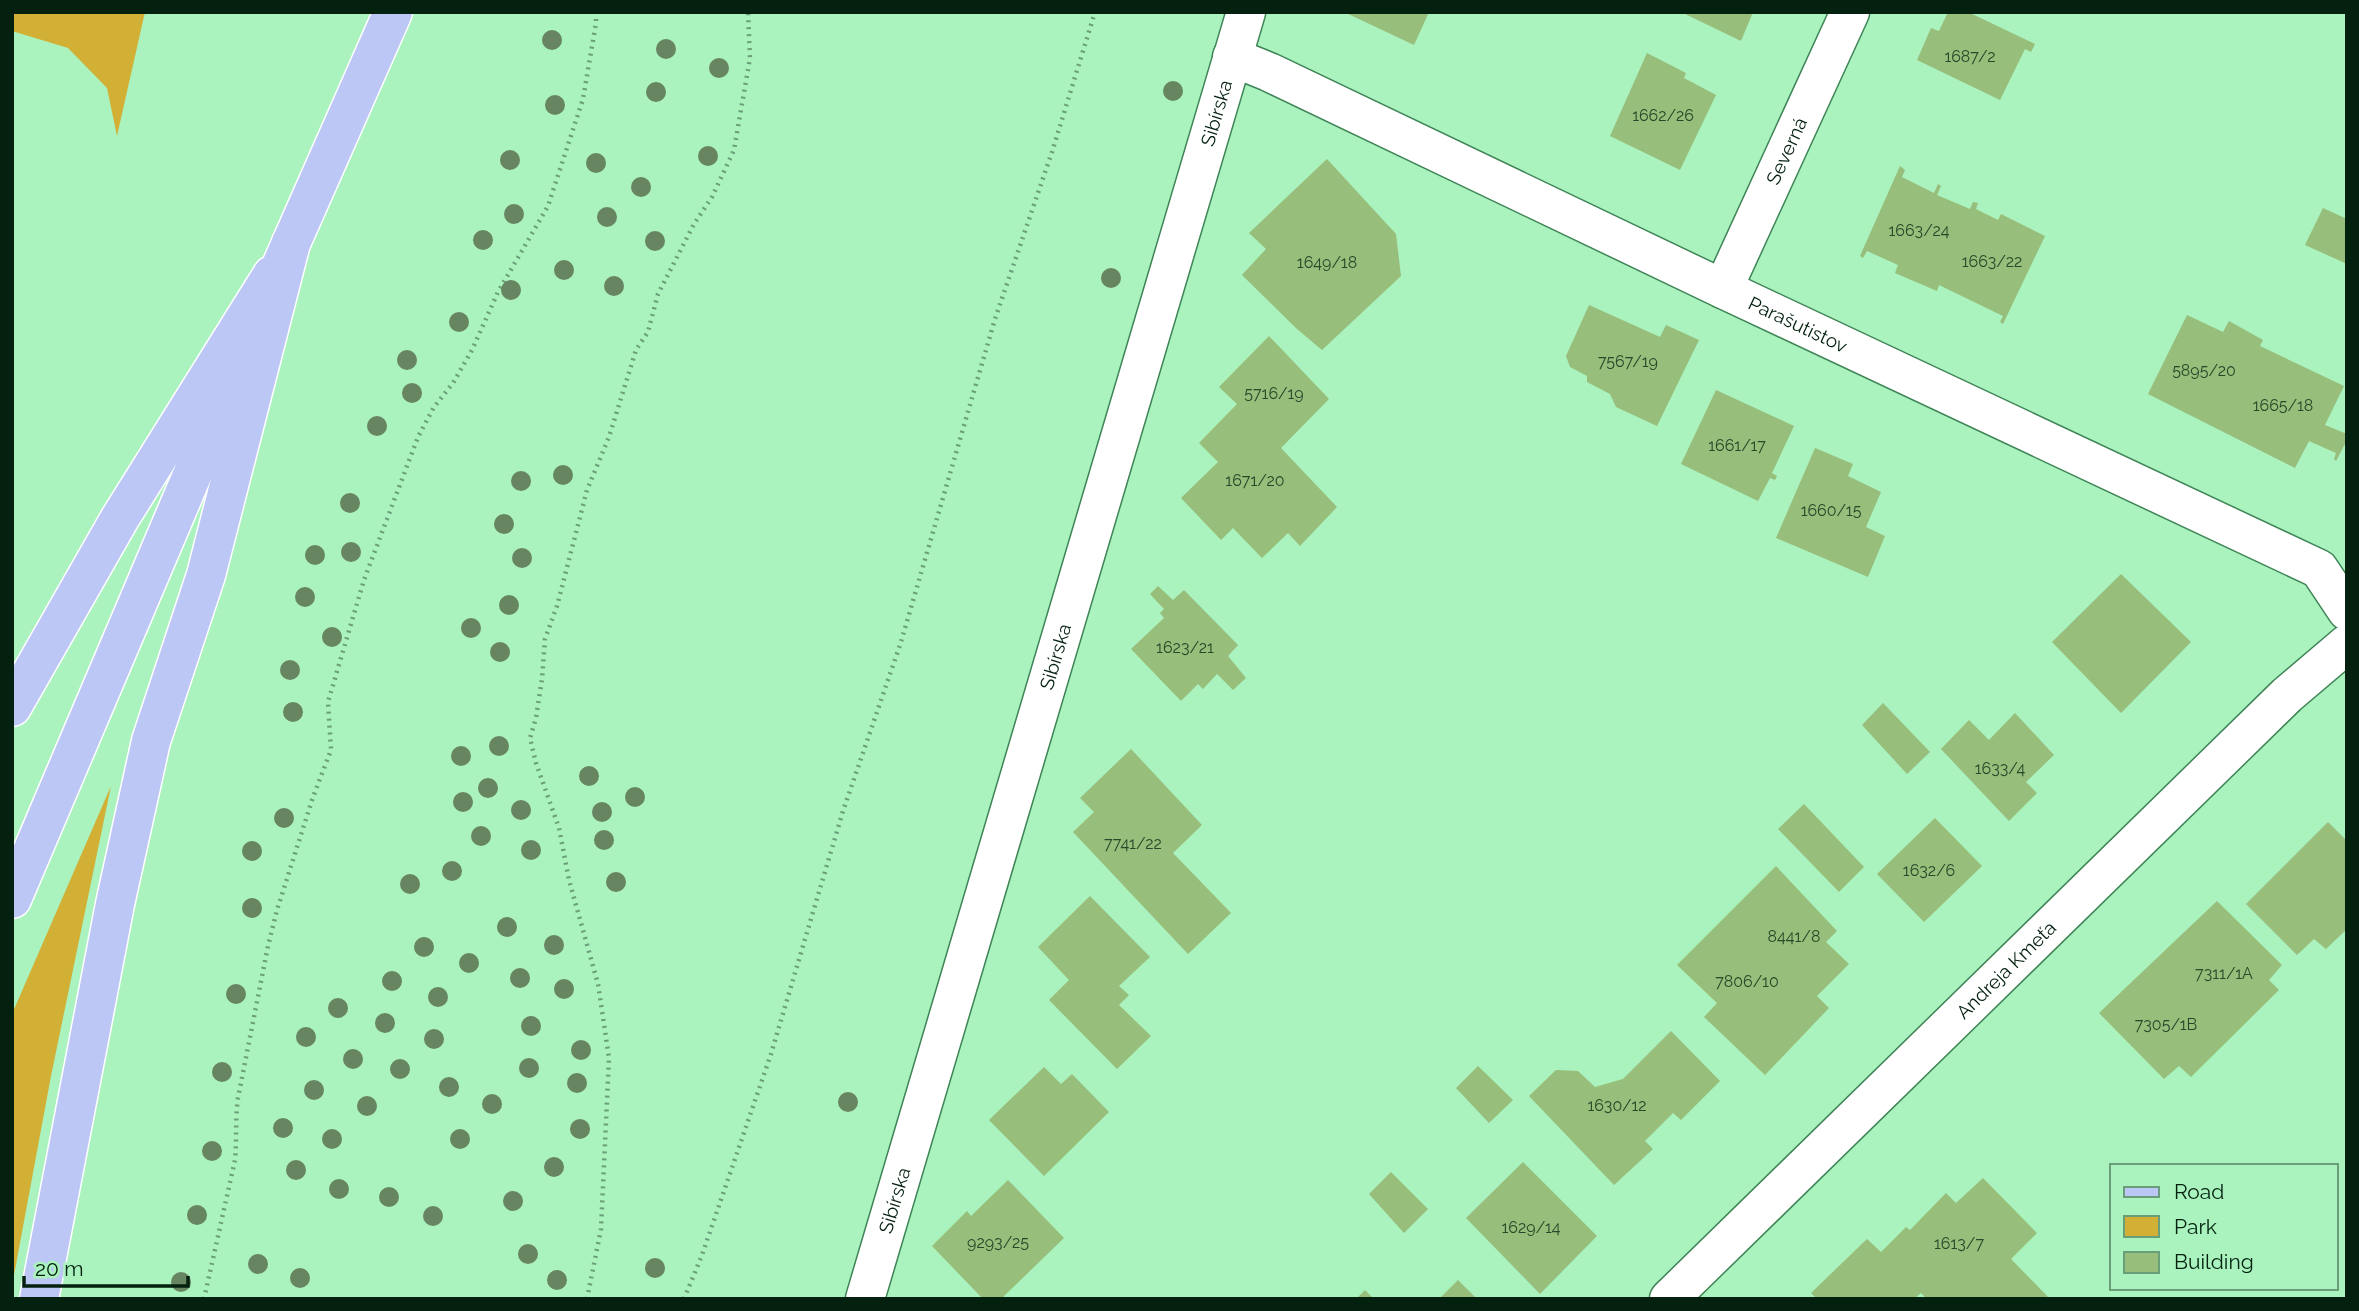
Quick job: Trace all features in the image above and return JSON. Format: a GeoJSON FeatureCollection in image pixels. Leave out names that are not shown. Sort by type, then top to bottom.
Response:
{"type":"FeatureCollection","features":[{"type":"Feature","properties":{"kind":"main road"},"geometry":{"type":"LineString","coordinates":[[12,899],[291,243],[393,12]]}},
{"type":"Feature","properties":{"kind":"main road"},"geometry":{"type":"LineString","coordinates":[[12,707],[120,518],[291,243]]}},
{"type":"Feature","properties":{"kind":"main road"},"geometry":{"type":"LineString","coordinates":[[39,1299],[115,904],[151,741],[206,575],[291,243]]}},
{"type":"Feature","properties":{"kind":"street","name":"Sibírska"},"geometry":{"type":"LineString","coordinates":[[865,1299],[1246,12]]}},
{"type":"Feature","properties":{"kind":"street","name":"Severná"},"geometry":{"type":"LineString","coordinates":[[1723,289],[1850,12]]}},
{"type":"Feature","properties":{"kind":"street","name":"Parašutistov"},"geometry":{"type":"LineString","coordinates":[[1232,57],[2319,569],[2347,611]]}},
{"type":"Feature","properties":{"kind":"street","name":"Andreja Kmeťa"},"geometry":{"type":"LineString","coordinates":[[1669,1299],[2277,704],[2347,644]]}},
{"type":"Feature","properties":{"kind":"path"},"geometry":{"type":"LineString","coordinates":[[204,1299],[234,1160],[237,1142],[235,1118],[268,946],[313,797],[331,750],[328,702],[348,630],[418,437],[434,407],[453,383],[472,350],[498,292],[548,206],[583,99],[598,12]]}},
{"type":"Feature","properties":{"kind":"path"},"geometry":{"type":"LineString","coordinates":[[587,1299],[601,1229],[610,1058],[598,984],[572,892],[559,828],[530,738],[541,687],[545,639],[557,606],[587,490],[609,437],[636,350],[648,332],[657,294],[712,197],[734,150],[750,58],[748,12]]}},
{"type":"Feature","properties":{"kind":"path"},"geometry":{"type":"LineString","coordinates":[[684,1299],[702,1255],[771,1054],[843,811],[901,642],[995,319],[1045,176],[1094,12]]}},
{"type":"Feature","properties":{"kind":"green space"},"geometry":{"type":"Polygon","coordinates":[[[12,12],[145,12],[117,136],[107,88],[68,48],[12,31],[12,12]]]}},
{"type":"Feature","properties":{"kind":"green space"},"geometry":{"type":"Polygon","coordinates":[[[111,786],[51,1076],[12,1286],[12,1014],[111,786]]]}},
{"type":"Feature","properties":{"kind":"building"},"geometry":{"type":"Polygon","coordinates":[[[1344,12],[1429,12],[1414,45],[1344,12]]]}},
{"type":"Feature","properties":{"kind":"building"},"geometry":{"type":"Polygon","coordinates":[[[1681,12],[1753,12],[1741,41],[1681,12]]]}},
{"type":"Feature","properties":{"kind":"building"},"geometry":{"type":"Polygon","coordinates":[[[1948,12],[1968,12],[2035,44],[2031,52],[2025,49],[2000,100],[1917,60],[1931,28],[1939,31],[1948,12]]]}},
{"type":"Feature","properties":{"kind":"building"},"geometry":{"type":"Polygon","coordinates":[[[1647,53],[1686,73],[1684,78],[1716,95],[1680,170],[1610,136],[1647,53]]]}},
{"type":"Feature","properties":{"kind":"building"},"geometry":{"type":"Polygon","coordinates":[[[1327,159],[1396,234],[1401,276],[1322,350],[1242,275],[1266,249],[1249,233],[1327,159]]]}},
{"type":"Feature","properties":{"kind":"building"},"geometry":{"type":"Polygon","coordinates":[[[1900,166],[1905,170],[1902,177],[1934,193],[1938,184],[1941,186],[1937,195],[1970,209],[1973,202],[1978,203],[1976,209],[1998,220],[2001,214],[2045,236],[2003,324],[2000,322],[2003,316],[1939,285],[1937,291],[1895,273],[1898,265],[1867,251],[1863,258],[1860,256],[1900,166]]]}},
{"type":"Feature","properties":{"kind":"building"},"geometry":{"type":"Polygon","coordinates":[[[2323,208],[2347,219],[2347,264],[2305,245],[2323,208]]]}},
{"type":"Feature","properties":{"kind":"building"},"geometry":{"type":"Polygon","coordinates":[[[1589,305],[1660,337],[1666,325],[1699,340],[1657,426],[1616,407],[1610,394],[1587,382],[1587,376],[1570,367],[1566,356],[1589,305]]]}},
{"type":"Feature","properties":{"kind":"building"},"geometry":{"type":"Polygon","coordinates":[[[2187,315],[2223,332],[2229,321],[2263,340],[2260,346],[2344,386],[2325,425],[2347,434],[2347,440],[2336,461],[2336,453],[2309,441],[2295,468],[2148,394],[2187,315]]]}},
{"type":"Feature","properties":{"kind":"building"},"geometry":{"type":"Polygon","coordinates":[[[1269,336],[1329,399],[1281,448],[1337,507],[1300,546],[1288,533],[1262,558],[1233,528],[1221,540],[1181,498],[1218,462],[1199,443],[1237,404],[1219,387],[1269,336]]]}},
{"type":"Feature","properties":{"kind":"building"},"geometry":{"type":"Polygon","coordinates":[[[1716,390],[1794,426],[1772,473],[1777,476],[1775,480],[1770,478],[1758,501],[1681,464],[1716,390]]]}},
{"type":"Feature","properties":{"kind":"building"},"geometry":{"type":"Polygon","coordinates":[[[1815,448],[1853,464],[1848,476],[1881,492],[1866,527],[1885,536],[1868,577],[1776,538],[1815,448]]]}},
{"type":"Feature","properties":{"kind":"building"},"geometry":{"type":"Polygon","coordinates":[[[2121,574],[2191,642],[2121,713],[2052,642],[2121,574]]]}},
{"type":"Feature","properties":{"kind":"building"},"geometry":{"type":"Polygon","coordinates":[[[1158,586],[1173,600],[1184,590],[1238,645],[1228,656],[1246,678],[1233,690],[1217,674],[1203,689],[1198,684],[1181,701],[1131,649],[1164,618],[1160,613],[1164,609],[1150,594],[1158,586]]]}},
{"type":"Feature","properties":{"kind":"building"},"geometry":{"type":"Polygon","coordinates":[[[1883,703],[1930,752],[1907,774],[1862,725],[1883,703]]]}},
{"type":"Feature","properties":{"kind":"building"},"geometry":{"type":"Polygon","coordinates":[[[2015,713],[2054,755],[2026,782],[2037,793],[2009,821],[1941,749],[1969,720],[1989,740],[2015,713]]]}},
{"type":"Feature","properties":{"kind":"building"},"geometry":{"type":"Polygon","coordinates":[[[1131,749],[1202,825],[1173,853],[1231,913],[1188,954],[1073,832],[1094,812],[1080,798],[1131,749]]]}},
{"type":"Feature","properties":{"kind":"building"},"geometry":{"type":"Polygon","coordinates":[[[1804,804],[1864,867],[1839,892],[1778,829],[1804,804]]]}},
{"type":"Feature","properties":{"kind":"building"},"geometry":{"type":"Polygon","coordinates":[[[1935,818],[1982,866],[1924,922],[1877,874],[1935,818]]]}},
{"type":"Feature","properties":{"kind":"building"},"geometry":{"type":"Polygon","coordinates":[[[2328,822],[2347,841],[2347,929],[2326,949],[2314,939],[2297,955],[2246,904],[2328,822]]]}},
{"type":"Feature","properties":{"kind":"building"},"geometry":{"type":"Polygon","coordinates":[[[1776,866],[1837,931],[1826,942],[1849,964],[1817,996],[1829,1008],[1765,1075],[1704,1017],[1717,1003],[1677,965],[1776,866]]]}},
{"type":"Feature","properties":{"kind":"building"},"geometry":{"type":"Polygon","coordinates":[[[1090,896],[1150,957],[1119,986],[1129,995],[1119,1005],[1151,1036],[1117,1069],[1049,1000],[1069,980],[1038,947],[1090,896]]]}},
{"type":"Feature","properties":{"kind":"building"},"geometry":{"type":"Polygon","coordinates":[[[2217,901],[2282,965],[2269,980],[2279,990],[2191,1077],[2179,1066],[2164,1079],[2099,1013],[2217,901]]]}},
{"type":"Feature","properties":{"kind":"building"},"geometry":{"type":"Polygon","coordinates":[[[1671,1031],[1720,1081],[1681,1120],[1673,1113],[1645,1141],[1653,1149],[1614,1185],[1529,1096],[1556,1070],[1578,1071],[1595,1087],[1623,1079],[1671,1031]]]}},
{"type":"Feature","properties":{"kind":"building"},"geometry":{"type":"Polygon","coordinates":[[[1478,1066],[1513,1100],[1489,1123],[1456,1088],[1478,1066]]]}},
{"type":"Feature","properties":{"kind":"building"},"geometry":{"type":"Polygon","coordinates":[[[1044,1067],[1061,1084],[1072,1074],[1109,1112],[1044,1176],[989,1120],[1044,1067]]]}},
{"type":"Feature","properties":{"kind":"building"},"geometry":{"type":"Polygon","coordinates":[[[1523,1162],[1597,1236],[1540,1294],[1466,1218],[1523,1162]]]}},
{"type":"Feature","properties":{"kind":"building"},"geometry":{"type":"Polygon","coordinates":[[[1391,1172],[1428,1209],[1404,1233],[1369,1194],[1391,1172]]]}},
{"type":"Feature","properties":{"kind":"building"},"geometry":{"type":"Polygon","coordinates":[[[1983,1178],[2037,1233],[2011,1259],[2050,1299],[1927,1299],[1921,1293],[1914,1299],[1817,1299],[1811,1293],[1867,1239],[1881,1252],[1906,1227],[1910,1230],[1946,1193],[1956,1203],[1983,1178]]]}},
{"type":"Feature","properties":{"kind":"building"},"geometry":{"type":"Polygon","coordinates":[[[1008,1180],[1064,1238],[1001,1299],[983,1299],[932,1246],[967,1211],[971,1216],[1008,1180]]]}},
{"type":"Feature","properties":{"kind":"building"},"geometry":{"type":"Polygon","coordinates":[[[1458,1280],[1477,1299],[1439,1299],[1458,1280]]]}},
{"type":"Feature","properties":{"kind":"building"},"geometry":{"type":"Polygon","coordinates":[[[1365,1290],[1374,1299],[1356,1299],[1365,1290]]]}}]}
